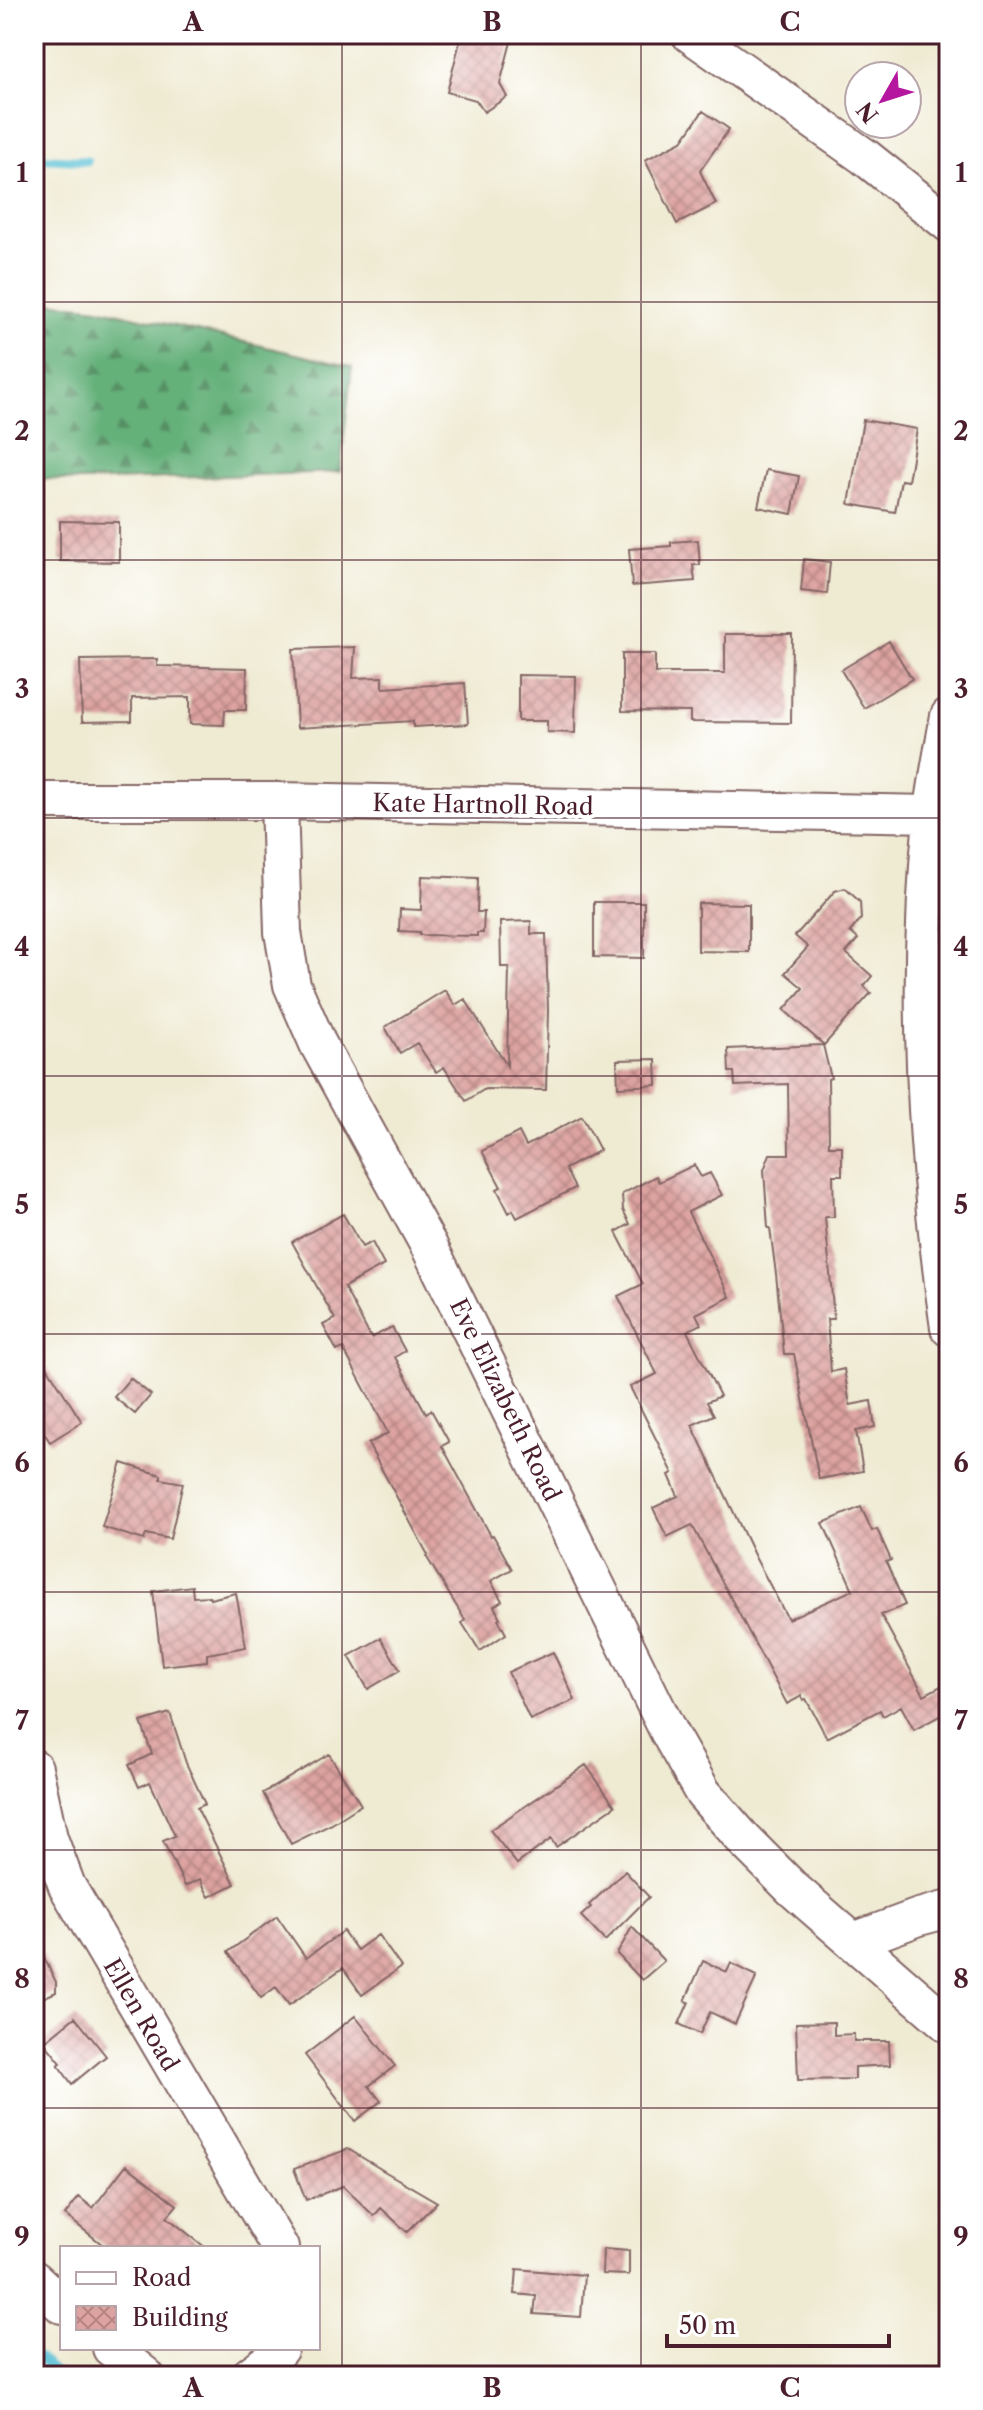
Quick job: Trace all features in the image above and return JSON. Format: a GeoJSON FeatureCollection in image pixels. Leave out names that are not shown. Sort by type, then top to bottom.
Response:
{"type":"FeatureCollection","features":[{"type":"Feature","properties":{"kind":"street"},"geometry":{"type":"LineString","coordinates":[[690,34],[865,157],[949,224]]}},
{"type":"Feature","properties":{"kind":"street"},"geometry":{"type":"LineString","coordinates":[[949,716],[932,814],[925,903],[923,989],[925,1100],[949,1328]]}},
{"type":"Feature","properties":{"kind":"street","name":"Kate Hartnoll Road"},"geometry":{"type":"LineString","coordinates":[[34,801],[279,801],[932,814]]}},
{"type":"Feature","properties":{"kind":"street","name":"Eve Elizabeth Road"},"geometry":{"type":"LineString","coordinates":[[279,801],[283,932],[292,985],[318,1044],[429,1246],[669,1733],[703,1793],[755,1851],[794,1890],[949,2025]]}},
{"type":"Feature","properties":{"kind":"street","name":"Ellen Road"},"geometry":{"type":"LineString","coordinates":[[34,1768],[49,1838],[67,1886],[279,2246]]}},
{"type":"Feature","properties":{"kind":"street"},"geometry":{"type":"LineString","coordinates":[[854,1941],[949,1909]]}},
{"type":"Feature","properties":{"kind":"street"},"geometry":{"type":"LineString","coordinates":[[34,2279],[60,2303]]}},
{"type":"Feature","properties":{"kind":"street"},"geometry":{"type":"LineString","coordinates":[[114,2350],[146,2376]]}},
{"type":"Feature","properties":{"kind":"street"},"geometry":{"type":"LineString","coordinates":[[249,2376],[278,2350]]}},
{"type":"Feature","properties":{"kind":"green space"},"geometry":{"type":"Polygon","coordinates":[[[34,300],[98,308],[352,367],[340,472],[82,481],[34,478],[34,300]]]}},
{"type":"Feature","properties":{"kind":"building"},"geometry":{"type":"Polygon","coordinates":[[[462,34],[513,34],[500,84],[507,97],[484,112],[476,100],[447,92],[462,34]]]}},
{"type":"Feature","properties":{"kind":"building"},"geometry":{"type":"Polygon","coordinates":[[[703,111],[729,129],[700,171],[716,204],[677,224],[645,160],[682,141],[703,111]]]}},
{"type":"Feature","properties":{"kind":"building"},"geometry":{"type":"Polygon","coordinates":[[[863,420],[917,429],[908,481],[901,480],[895,512],[849,504],[863,420]]]}},
{"type":"Feature","properties":{"kind":"building"},"geometry":{"type":"Polygon","coordinates":[[[766,470],[799,476],[792,514],[758,507],[766,470]]]}},
{"type":"Feature","properties":{"kind":"building"},"geometry":{"type":"Polygon","coordinates":[[[60,521],[119,522],[119,562],[60,561],[60,521]]]}},
{"type":"Feature","properties":{"kind":"building"},"geometry":{"type":"Polygon","coordinates":[[[698,540],[700,565],[693,565],[695,581],[632,586],[629,549],[671,546],[671,542],[698,540]]]}},
{"type":"Feature","properties":{"kind":"building"},"geometry":{"type":"Polygon","coordinates":[[[804,559],[830,562],[827,594],[801,591],[804,559]]]}},
{"type":"Feature","properties":{"kind":"building"},"geometry":{"type":"Polygon","coordinates":[[[725,634],[792,634],[791,723],[690,722],[690,712],[622,711],[622,654],[655,654],[655,673],[725,673],[725,634]]]}},
{"type":"Feature","properties":{"kind":"building"},"geometry":{"type":"Polygon","coordinates":[[[889,641],[912,679],[864,708],[841,670],[889,641]]]}},
{"type":"Feature","properties":{"kind":"building"},"geometry":{"type":"Polygon","coordinates":[[[355,647],[353,678],[383,677],[383,688],[465,683],[468,724],[413,727],[413,721],[297,728],[293,649],[355,647]]]}},
{"type":"Feature","properties":{"kind":"building"},"geometry":{"type":"Polygon","coordinates":[[[157,659],[157,666],[247,668],[246,710],[225,710],[224,725],[190,724],[190,697],[132,698],[132,721],[82,722],[80,660],[157,659]]]}},
{"type":"Feature","properties":{"kind":"building"},"geometry":{"type":"Polygon","coordinates":[[[518,675],[576,676],[575,733],[547,732],[547,721],[518,721],[518,675]]]}},
{"type":"Feature","properties":{"kind":"building"},"geometry":{"type":"Polygon","coordinates":[[[422,876],[478,878],[477,912],[484,912],[483,933],[477,933],[477,936],[420,935],[420,932],[399,931],[400,909],[421,910],[422,876]]]}},
{"type":"Feature","properties":{"kind":"building"},"geometry":{"type":"Polygon","coordinates":[[[845,888],[860,902],[861,919],[850,932],[858,939],[846,953],[872,976],[864,986],[871,993],[824,1045],[784,1010],[803,988],[785,973],[808,947],[795,936],[835,891],[845,888]]]}},
{"type":"Feature","properties":{"kind":"building"},"geometry":{"type":"Polygon","coordinates":[[[594,902],[644,902],[644,958],[594,957],[594,902]]]}},
{"type":"Feature","properties":{"kind":"building"},"geometry":{"type":"Polygon","coordinates":[[[698,903],[749,904],[749,952],[698,951],[698,903]]]}},
{"type":"Feature","properties":{"kind":"building"},"geometry":{"type":"Polygon","coordinates":[[[531,921],[531,934],[546,934],[546,1090],[485,1089],[466,1101],[444,1067],[436,1072],[417,1043],[400,1053],[385,1027],[445,990],[455,1005],[465,999],[507,1066],[509,967],[501,967],[500,922],[531,921]]]}},
{"type":"Feature","properties":{"kind":"building"},"geometry":{"type":"Polygon","coordinates":[[[823,1045],[831,1078],[828,1079],[829,1146],[842,1146],[842,1175],[833,1175],[834,1217],[825,1217],[834,1319],[827,1319],[831,1372],[844,1369],[850,1405],[871,1401],[875,1427],[856,1431],[863,1471],[819,1479],[794,1354],[784,1354],[768,1228],[764,1170],[770,1154],[789,1154],[788,1084],[735,1086],[734,1072],[729,1072],[728,1049],[823,1045]]]}},
{"type":"Feature","properties":{"kind":"building"},"geometry":{"type":"Polygon","coordinates":[[[656,1059],[657,1085],[618,1087],[617,1060],[656,1059]]]}},
{"type":"Feature","properties":{"kind":"building"},"geometry":{"type":"Polygon","coordinates":[[[582,1116],[600,1150],[565,1169],[575,1188],[517,1218],[513,1210],[509,1213],[497,1189],[501,1187],[482,1151],[519,1132],[526,1146],[582,1116]]]}},
{"type":"Feature","properties":{"kind":"building"},"geometry":{"type":"Polygon","coordinates":[[[694,1165],[701,1177],[710,1173],[722,1195],[688,1212],[730,1297],[696,1314],[701,1324],[687,1331],[720,1396],[707,1402],[714,1415],[692,1425],[788,1619],[853,1590],[823,1523],[861,1507],[872,1531],[877,1529],[891,1560],[886,1562],[905,1605],[881,1615],[924,1695],[949,1682],[949,1711],[914,1730],[901,1706],[883,1716],[880,1710],[827,1738],[806,1699],[803,1700],[802,1696],[787,1704],[692,1525],[667,1537],[653,1508],[678,1496],[669,1475],[673,1473],[630,1387],[657,1374],[618,1296],[643,1284],[616,1232],[630,1224],[623,1210],[622,1194],[656,1176],[659,1182],[694,1165]]]}},
{"type":"Feature","properties":{"kind":"building"},"geometry":{"type":"Polygon","coordinates":[[[343,1214],[362,1247],[372,1242],[384,1265],[344,1287],[371,1338],[392,1327],[405,1351],[395,1357],[426,1413],[431,1410],[449,1442],[442,1446],[512,1569],[491,1581],[502,1601],[494,1606],[506,1634],[480,1651],[462,1623],[465,1620],[426,1556],[368,1444],[388,1433],[343,1348],[337,1351],[323,1325],[335,1319],[292,1242],[343,1214]]]}},
{"type":"Feature","properties":{"kind":"building"},"geometry":{"type":"Polygon","coordinates":[[[34,1346],[82,1422],[50,1442],[34,1418],[34,1346]]]}},
{"type":"Feature","properties":{"kind":"building"},"geometry":{"type":"Polygon","coordinates":[[[130,1378],[151,1395],[135,1414],[114,1397],[130,1378]]]}},
{"type":"Feature","properties":{"kind":"building"},"geometry":{"type":"Polygon","coordinates":[[[122,1463],[161,1475],[161,1479],[183,1483],[170,1539],[146,1534],[144,1540],[102,1527],[122,1463]]]}},
{"type":"Feature","properties":{"kind":"building"},"geometry":{"type":"Polygon","coordinates":[[[192,1586],[193,1597],[209,1596],[210,1599],[236,1593],[246,1647],[207,1654],[207,1661],[162,1666],[153,1591],[192,1586]]]}},
{"type":"Feature","properties":{"kind":"building"},"geometry":{"type":"Polygon","coordinates":[[[381,1638],[400,1670],[368,1689],[349,1656],[381,1638]]]}},
{"type":"Feature","properties":{"kind":"building"},"geometry":{"type":"Polygon","coordinates":[[[553,1652],[575,1700],[530,1720],[508,1672],[553,1652]]]}},
{"type":"Feature","properties":{"kind":"building"},"geometry":{"type":"Polygon","coordinates":[[[170,1713],[186,1763],[205,1804],[197,1808],[235,1884],[209,1897],[200,1879],[185,1886],[163,1841],[175,1836],[150,1782],[139,1787],[129,1765],[152,1754],[141,1722],[170,1713]]]}},
{"type":"Feature","properties":{"kind":"building"},"geometry":{"type":"Polygon","coordinates":[[[329,1754],[361,1805],[332,1824],[291,1844],[263,1793],[329,1754]]]}},
{"type":"Feature","properties":{"kind":"building"},"geometry":{"type":"Polygon","coordinates":[[[586,1765],[615,1806],[556,1847],[551,1839],[517,1864],[490,1830],[586,1765]]]}},
{"type":"Feature","properties":{"kind":"building"},"geometry":{"type":"Polygon","coordinates":[[[625,1871],[649,1897],[605,1941],[581,1916],[625,1871]]]}},
{"type":"Feature","properties":{"kind":"building"},"geometry":{"type":"Polygon","coordinates":[[[277,1916],[306,1958],[343,1931],[357,1950],[378,1935],[401,1967],[362,1995],[343,1968],[289,2005],[276,1987],[261,1998],[228,1952],[277,1916]]]}},
{"type":"Feature","properties":{"kind":"building"},"geometry":{"type":"Polygon","coordinates":[[[632,1927],[664,1961],[642,1980],[617,1954],[632,1927]]]}},
{"type":"Feature","properties":{"kind":"building"},"geometry":{"type":"Polygon","coordinates":[[[34,1937],[56,1982],[56,1992],[34,2002],[34,1937]]]}},
{"type":"Feature","properties":{"kind":"building"},"geometry":{"type":"Polygon","coordinates":[[[703,1961],[727,1972],[731,1963],[757,1976],[735,2024],[710,2012],[700,2034],[679,2024],[689,2002],[685,2001],[703,1961]]]}},
{"type":"Feature","properties":{"kind":"building"},"geometry":{"type":"Polygon","coordinates":[[[355,2016],[395,2066],[369,2086],[381,2101],[355,2121],[305,2055],[355,2016]]]}},
{"type":"Feature","properties":{"kind":"building"},"geometry":{"type":"Polygon","coordinates":[[[75,2017],[106,2056],[72,2084],[58,2065],[61,2063],[44,2042],[75,2017]]]}},
{"type":"Feature","properties":{"kind":"building"},"geometry":{"type":"Polygon","coordinates":[[[834,2022],[834,2035],[854,2034],[854,2041],[889,2041],[890,2065],[855,2067],[855,2079],[798,2080],[796,2023],[834,2022]]]}},
{"type":"Feature","properties":{"kind":"building"},"geometry":{"type":"Polygon","coordinates":[[[348,2149],[437,2202],[407,2232],[381,2208],[374,2216],[343,2186],[306,2200],[294,2169],[348,2149]]]}},
{"type":"Feature","properties":{"kind":"building"},"geometry":{"type":"Polygon","coordinates":[[[126,2165],[177,2205],[167,2217],[203,2246],[104,2246],[65,2215],[79,2197],[93,2208],[126,2165]]]}},
{"type":"Feature","properties":{"kind":"building"},"geometry":{"type":"Polygon","coordinates":[[[603,2249],[629,2251],[629,2275],[602,2274],[603,2249]]]}},
{"type":"Feature","properties":{"kind":"building"},"geometry":{"type":"Polygon","coordinates":[[[517,2269],[584,2275],[581,2317],[534,2314],[536,2296],[515,2294],[517,2269]]]}},
{"type":"Feature","properties":{"kind":"waterway"},"geometry":{"type":"LineString","coordinates":[[34,158],[87,161]]}},
{"type":"Feature","properties":{"kind":"waterway"},"geometry":{"type":"LineString","coordinates":[[34,2354],[60,2376]]}}]}
